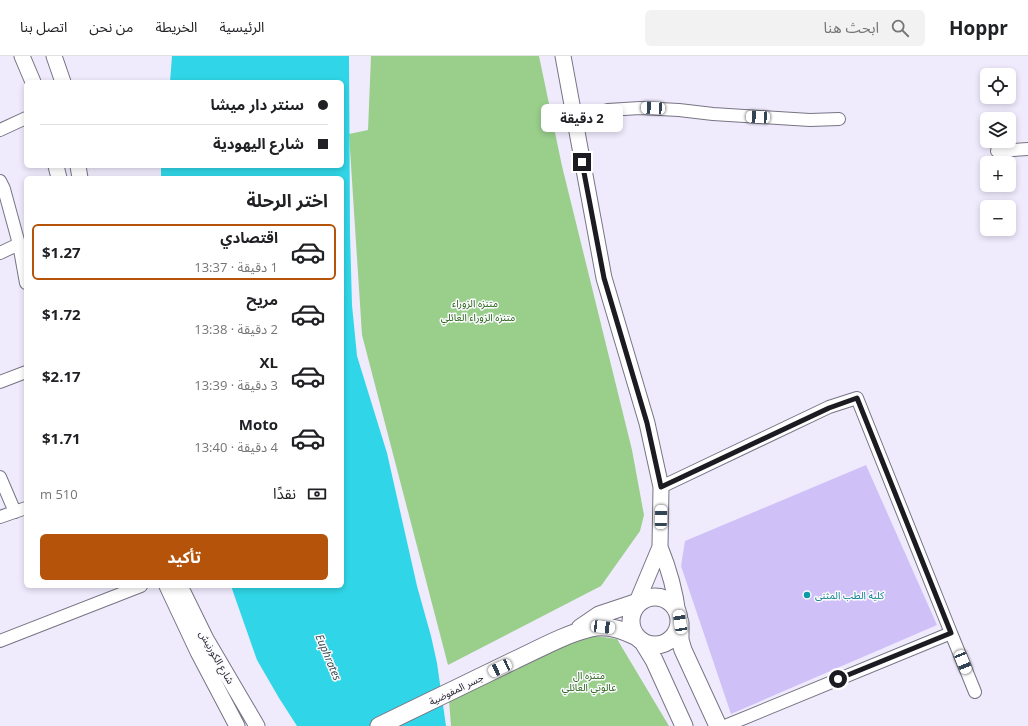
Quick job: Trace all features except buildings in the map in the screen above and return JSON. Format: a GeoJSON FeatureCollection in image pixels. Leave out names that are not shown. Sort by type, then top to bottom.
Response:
{"type":"FeatureCollection","features":[{"type":"Feature","properties":{"kind":"main road"},"geometry":{"type":"LineString","coordinates":[[571,635],[599,615],[640,603],[654,597],[669,601],[675,607],[679,618],[680,640],[683,650],[718,726]]}},
{"type":"Feature","properties":{"kind":"main road"},"geometry":{"type":"LineString","coordinates":[[640,603],[632,617],[631,624],[633,631],[659,670],[684,726]]}},
{"type":"Feature","properties":{"kind":"main road"},"geometry":{"type":"LineString","coordinates":[[571,635],[591,627],[615,628],[627,632],[651,645],[659,645],[674,637],[678,630],[679,618]]}},
{"type":"Feature","properties":{"kind":"main road","name":"جسر المفوضية"},"geometry":{"type":"LineString","coordinates":[[379,726],[571,635]]}},
{"type":"Feature","properties":{"kind":"street"},"geometry":{"type":"LineString","coordinates":[[22,56],[32,80]]}},
{"type":"Feature","properties":{"kind":"street"},"geometry":{"type":"LineString","coordinates":[[54,56],[61,80]]}},
{"type":"Feature","properties":{"kind":"street"},"geometry":{"type":"LineString","coordinates":[[563,56],[604,278],[647,423],[661,487],[660,547],[640,603]]}},
{"type":"Feature","properties":{"kind":"street"},"geometry":{"type":"LineString","coordinates":[[574,118],[608,110],[640,108],[810,120],[839,119]]}},
{"type":"Feature","properties":{"kind":"street"},"geometry":{"type":"LineString","coordinates":[[0,130],[24,119]]}},
{"type":"Feature","properties":{"kind":"street"},"geometry":{"type":"LineString","coordinates":[[997,151],[1028,149]]}},
{"type":"Feature","properties":{"kind":"street"},"geometry":{"type":"LineString","coordinates":[[0,181],[4,189],[19,244],[24,272]]}},
{"type":"Feature","properties":{"kind":"street"},"geometry":{"type":"LineString","coordinates":[[0,253],[19,244]]}},
{"type":"Feature","properties":{"kind":"street"},"geometry":{"type":"LineString","coordinates":[[0,382],[24,373]]}},
{"type":"Feature","properties":{"kind":"street"},"geometry":{"type":"LineString","coordinates":[[661,487],[829,408],[857,398],[975,692]]}},
{"type":"Feature","properties":{"kind":"street"},"geometry":{"type":"LineString","coordinates":[[0,477],[21,510],[0,517]]}},
{"type":"Feature","properties":{"kind":"street"},"geometry":{"type":"LineString","coordinates":[[660,547],[669,568],[675,591],[679,618]]}},
{"type":"Feature","properties":{"kind":"street"},"geometry":{"type":"LineString","coordinates":[[0,641],[137,588]]}},
{"type":"Feature","properties":{"kind":"street","name":"شارع الكورنيش"},"geometry":{"type":"LineString","coordinates":[[168,588],[198,652],[237,726]]}},
{"type":"Feature","properties":{"kind":"street","name":"شارع الكورنيش"},"geometry":{"type":"LineString","coordinates":[[181,588],[206,639],[257,726]]}},
{"type":"Feature","properties":{"kind":"street"},"geometry":{"type":"LineString","coordinates":[[725,726],[951,633]]}},
{"type":"Feature","properties":{"kind":"green space","name":"متنزه الزوراء العائلي"},"geometry":{"type":"Polygon","coordinates":[[[371,56],[539,56],[562,166],[632,450],[644,515],[640,531],[601,586],[448,665],[362,335],[349,134],[368,130],[371,56]]]}},
{"type":"Feature","properties":{"kind":"green space","name":"متنزه ال عالوتي العائلي"},"geometry":{"type":"Polygon","coordinates":[[[582,634],[617,639],[669,726],[451,726],[449,700],[582,634]]]}},
{"type":"Feature","properties":{"kind":"water","name":"Euphrates"},"geometry":{"type":"Polygon","coordinates":[[[172,56],[349,56],[350,233],[352,305],[357,356],[387,453],[417,586],[437,663],[446,726],[297,726],[257,660],[232,588],[344,588],[344,176],[161,176],[161,168],[344,168],[344,80],[170,80],[172,56]]]}},
{"type":"Feature","properties":{"kind":"place","name":"كلية الطب المثنى"},"geometry":{"type":"Point","coordinates":[807,595]}},
{"type":"Feature","properties":{"kind":"route"},"geometry":{"type":"LineString","coordinates":[[582,162],[604,278],[647,423],[661,487],[829,408],[857,398],[951,633],[838,679]]}},
{"type":"Feature","properties":{"kind":"park label","name":"متنزه الزوراء"},"geometry":{"type":"Point","coordinates":[475,303]}}]}
